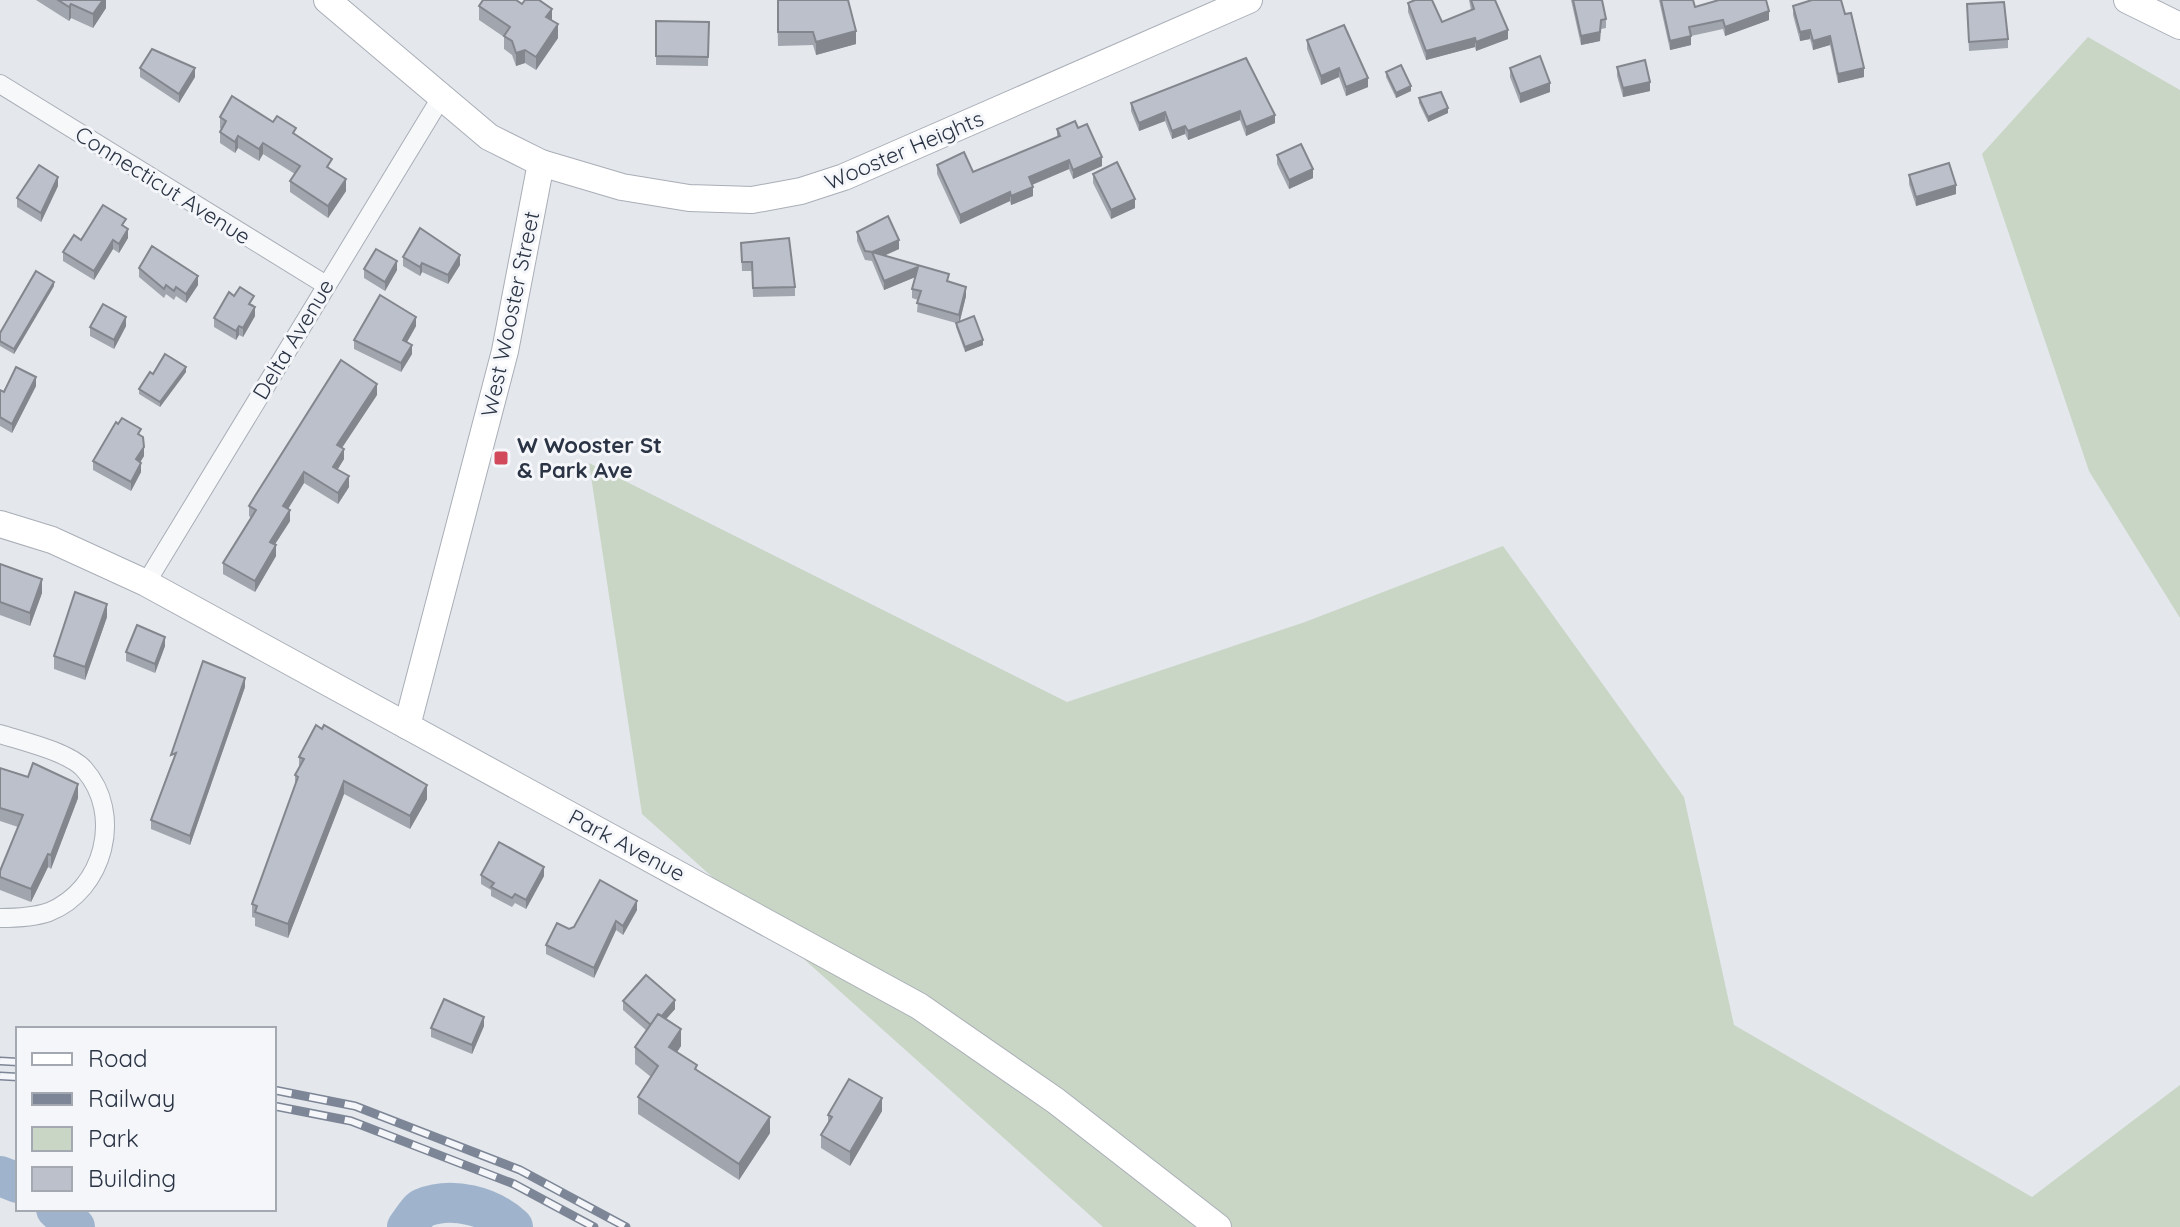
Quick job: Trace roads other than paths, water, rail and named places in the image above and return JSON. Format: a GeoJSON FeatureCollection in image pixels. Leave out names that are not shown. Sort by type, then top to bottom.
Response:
{"type":"FeatureCollection","features":[{"type":"Feature","properties":{"kind":"main road"},"geometry":{"type":"LineString","coordinates":[[327,0],[489,137],[541,163]]}},
{"type":"Feature","properties":{"kind":"main road","name":"Wooster Heights"},"geometry":{"type":"LineString","coordinates":[[541,163],[622,187],[689,198],[752,200],[801,191],[844,177],[1249,0]]}},
{"type":"Feature","properties":{"kind":"main road"},"geometry":{"type":"LineString","coordinates":[[2127,0],[2180,26]]}},
{"type":"Feature","properties":{"kind":"main road","name":"West Wooster Street"},"geometry":{"type":"LineString","coordinates":[[407,726],[505,351],[541,163]]}},
{"type":"Feature","properties":{"kind":"main road","name":"Park Avenue"},"geometry":{"type":"LineString","coordinates":[[0,524],[52,540],[146,583],[919,1006],[1056,1101],[1218,1227]]}},
{"type":"Feature","properties":{"kind":"street","name":"Connecticut Avenue"},"geometry":{"type":"LineString","coordinates":[[0,84],[326,285]]}},
{"type":"Feature","properties":{"kind":"street","name":"Delta Avenue"},"geometry":{"type":"LineString","coordinates":[[146,583],[442,96]]}},
{"type":"Feature","properties":{"kind":"street"},"geometry":{"type":"LineString","coordinates":[[0,734],[53,752],[83,767],[101,795],[106,827],[99,863],[78,894],[48,912],[0,918]]}},
{"type":"Feature","properties":{"kind":"waterway"},"geometry":{"type":"LineString","coordinates":[[0,1176],[16,1182]]}},
{"type":"Feature","properties":{"kind":"waterway"},"geometry":{"type":"LineString","coordinates":[[407,1227],[423,1208],[446,1203],[482,1209],[513,1227]]}},
{"type":"Feature","properties":{"kind":"waterway"},"geometry":{"type":"LineString","coordinates":[[58,1211],[75,1227]]}},
{"type":"Feature","properties":{"kind":"railway"},"geometry":{"type":"LineString","coordinates":[[0,1061],[16,1062]]}},
{"type":"Feature","properties":{"kind":"railway"},"geometry":{"type":"LineString","coordinates":[[0,1076],[16,1077]]}},
{"type":"Feature","properties":{"kind":"railway"},"geometry":{"type":"LineString","coordinates":[[276,1090],[355,1106],[520,1170],[626,1227]]}},
{"type":"Feature","properties":{"kind":"railway"},"geometry":{"type":"LineString","coordinates":[[276,1106],[351,1121],[514,1184],[594,1227]]}},
{"type":"Feature","properties":{"kind":"place","name":"W Wooster St & Park Ave"},"geometry":{"type":"Point","coordinates":[501,458]}}]}
